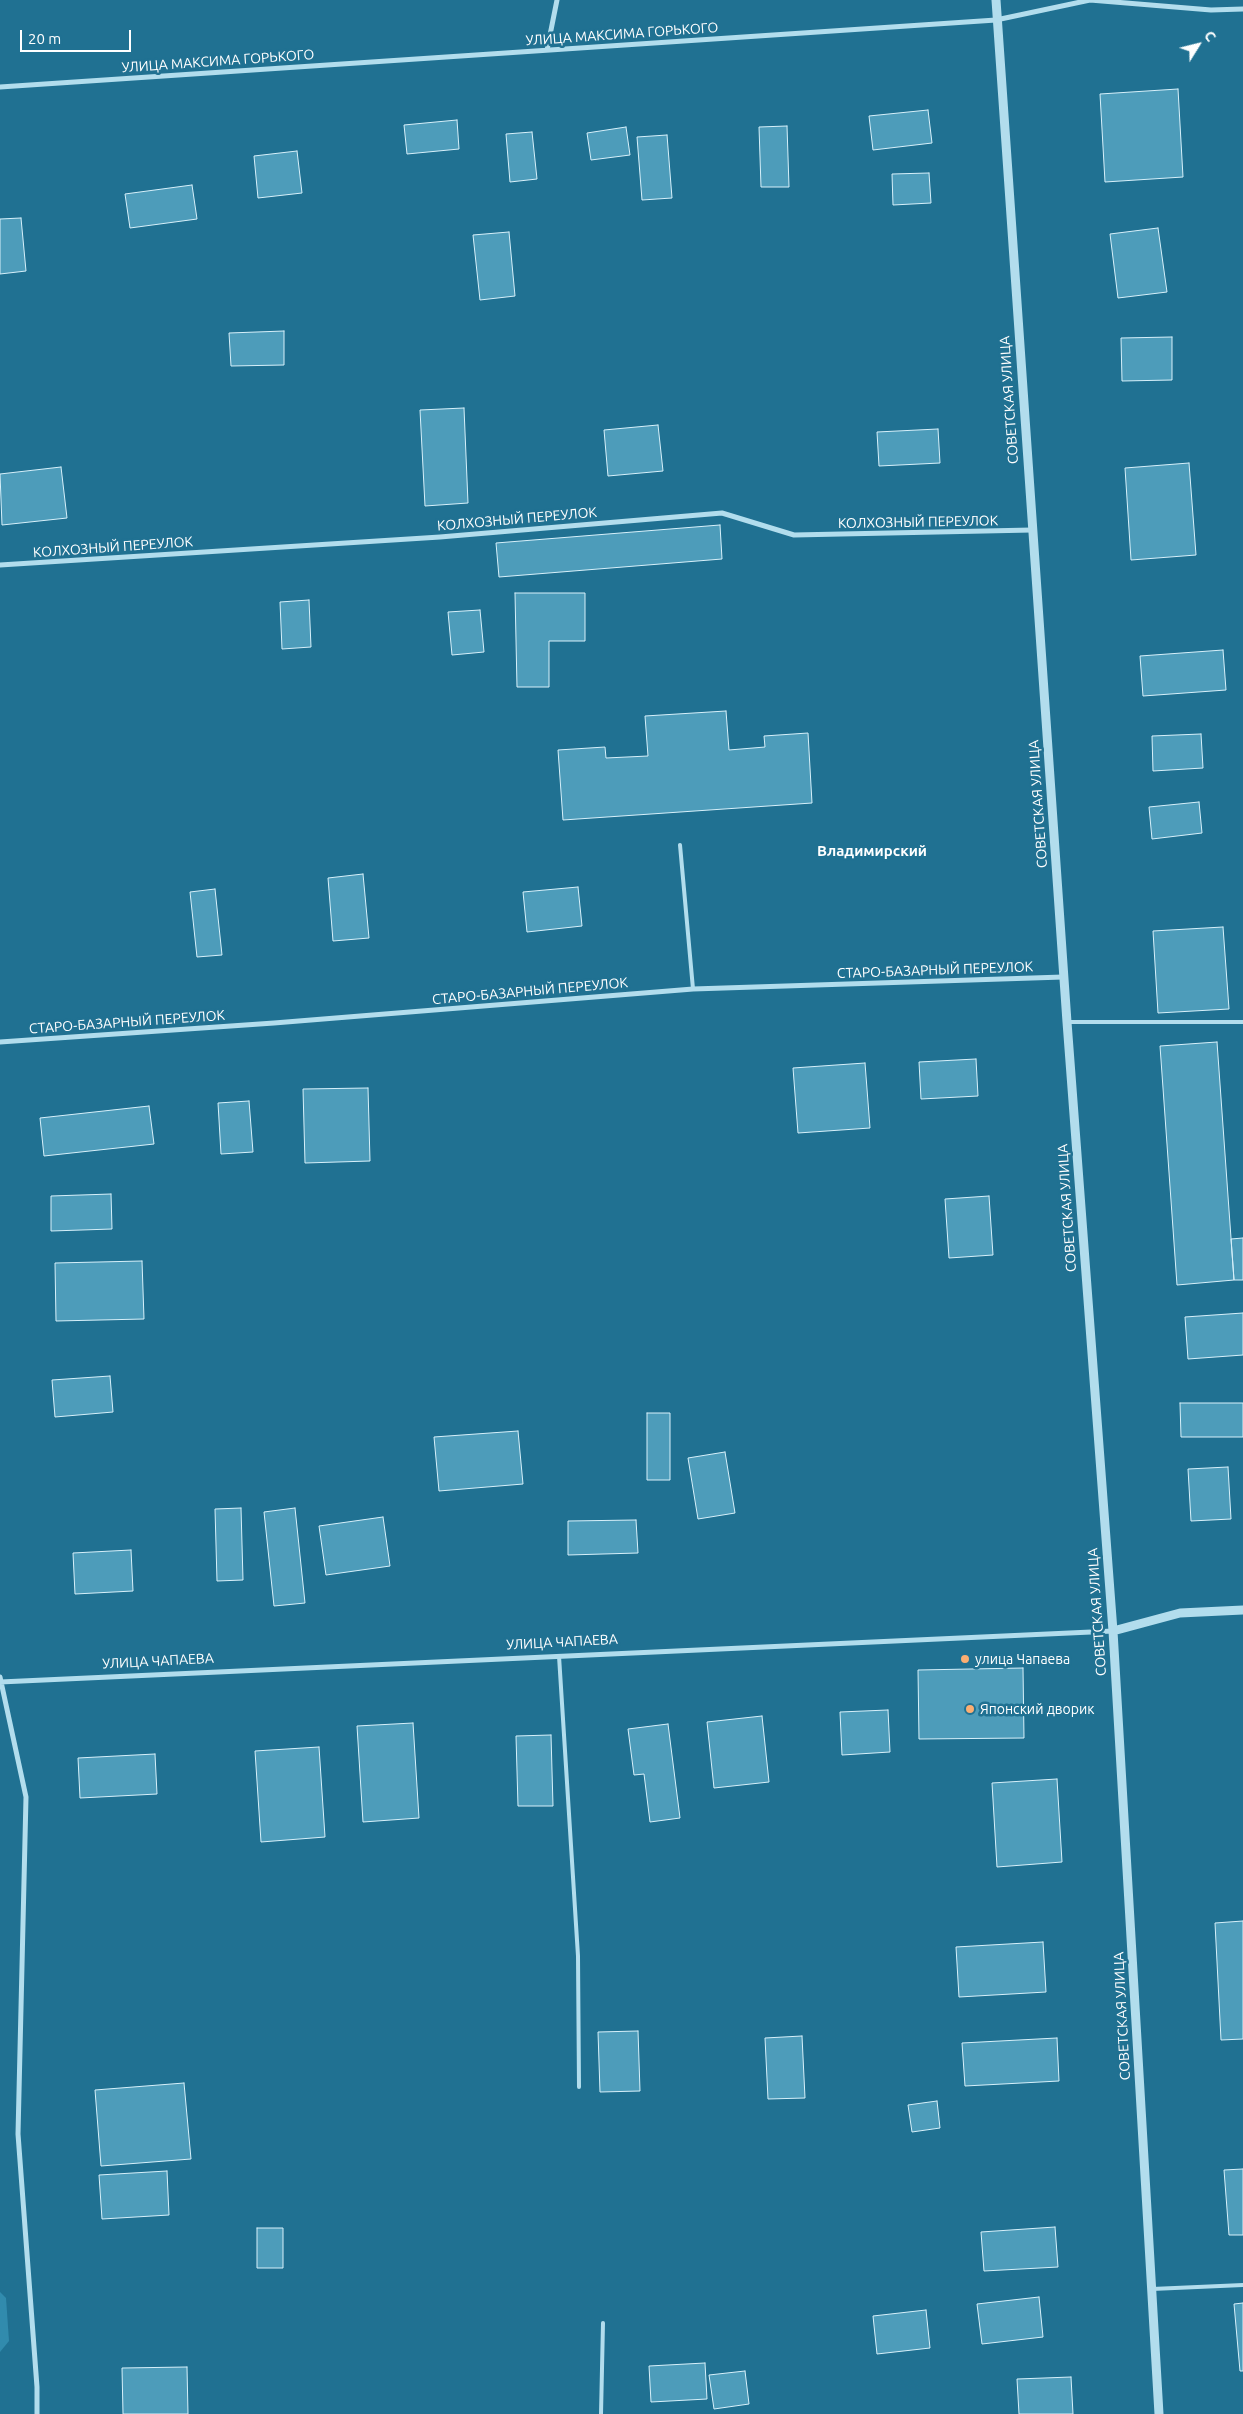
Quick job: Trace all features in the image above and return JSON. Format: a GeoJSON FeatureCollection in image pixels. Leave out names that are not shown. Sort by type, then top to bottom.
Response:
{"type":"FeatureCollection","features":[{"type":"Feature","properties":{"kind":"street"},"geometry":{"type":"LineString","coordinates":[[547,50],[557,0]]}},
{"type":"Feature","properties":{"kind":"street","name":"СОВЕТСКАЯ УЛИЦА"},"geometry":{"type":"LineString","coordinates":[[996,0],[1067,1022],[1113,1631],[1159,2414]]}},
{"type":"Feature","properties":{"kind":"street","name":"УЛИЦА МАКСИМА ГОРЬКОГО"},"geometry":{"type":"LineString","coordinates":[[0,87],[996,20],[1090,0],[1211,10],[1243,9]]}},
{"type":"Feature","properties":{"kind":"street","name":"КОЛХОЗНЫЙ ПЕРЕУЛОК"},"geometry":{"type":"LineString","coordinates":[[0,565],[440,537],[722,514],[794,535],[1032,530]]}},
{"type":"Feature","properties":{"kind":"street","name":"СТАРО-БАЗАРНЫЙ ПЕРЕУЛОК"},"geometry":{"type":"LineString","coordinates":[[0,1042],[284,1023],[692,989],[1064,977]]}},
{"type":"Feature","properties":{"kind":"street","name":"УЛИЦА ЧАПАЕВА"},"geometry":{"type":"LineString","coordinates":[[0,1682],[1113,1631],[1180,1613],[1243,1610]]}},
{"type":"Feature","properties":{"kind":"street"},"geometry":{"type":"LineString","coordinates":[[0,1677],[26,1797],[18,2134],[38,2414]]}},
{"type":"Feature","properties":{"kind":"lane"},"geometry":{"type":"LineString","coordinates":[[680,846],[692,989]]}},
{"type":"Feature","properties":{"kind":"lane"},"geometry":{"type":"LineString","coordinates":[[1067,1022],[1243,1022]]}},
{"type":"Feature","properties":{"kind":"lane"},"geometry":{"type":"LineString","coordinates":[[559,1656],[578,1956],[579,2087]]}},
{"type":"Feature","properties":{"kind":"lane"},"geometry":{"type":"LineString","coordinates":[[1152,2289],[1243,2286]]}},
{"type":"Feature","properties":{"kind":"lane"},"geometry":{"type":"LineString","coordinates":[[601,2414],[603,2323]]}},
{"type":"Feature","properties":{"kind":"shaded area"},"geometry":{"type":"Polygon","coordinates":[[[0,2292],[6,2298],[9,2341],[0,2352],[0,2292]]]}},
{"type":"Feature","properties":{"kind":"building"},"geometry":{"type":"Polygon","coordinates":[[[1178,89],[1183,177],[1105,182],[1100,94],[1178,89]]]}},
{"type":"Feature","properties":{"kind":"building"},"geometry":{"type":"Polygon","coordinates":[[[928,110],[932,143],[873,150],[869,116],[928,110]]]}},
{"type":"Feature","properties":{"kind":"building"},"geometry":{"type":"Polygon","coordinates":[[[457,120],[459,149],[407,154],[404,125],[457,120]]]}},
{"type":"Feature","properties":{"kind":"building"},"geometry":{"type":"Polygon","coordinates":[[[787,126],[789,187],[761,187],[759,127],[787,126]]]}},
{"type":"Feature","properties":{"kind":"building"},"geometry":{"type":"Polygon","coordinates":[[[626,127],[630,155],[591,160],[587,133],[626,127]]]}},
{"type":"Feature","properties":{"kind":"building"},"geometry":{"type":"Polygon","coordinates":[[[532,132],[537,179],[510,182],[506,134],[532,132]]]}},
{"type":"Feature","properties":{"kind":"building"},"geometry":{"type":"Polygon","coordinates":[[[667,135],[672,198],[642,200],[637,137],[667,135]]]}},
{"type":"Feature","properties":{"kind":"building"},"geometry":{"type":"Polygon","coordinates":[[[297,151],[302,193],[258,198],[254,156],[297,151]]]}},
{"type":"Feature","properties":{"kind":"building"},"geometry":{"type":"Polygon","coordinates":[[[929,173],[931,203],[893,205],[892,174],[929,173]]]}},
{"type":"Feature","properties":{"kind":"building"},"geometry":{"type":"Polygon","coordinates":[[[192,185],[197,219],[130,228],[125,194],[192,185]]]}},
{"type":"Feature","properties":{"kind":"building"},"geometry":{"type":"Polygon","coordinates":[[[21,218],[26,271],[0,274],[0,219],[21,218]]]}},
{"type":"Feature","properties":{"kind":"building"},"geometry":{"type":"Polygon","coordinates":[[[1158,228],[1167,292],[1118,298],[1110,234],[1158,228]]]}},
{"type":"Feature","properties":{"kind":"building"},"geometry":{"type":"Polygon","coordinates":[[[509,232],[515,296],[480,300],[473,235],[509,232]]]}},
{"type":"Feature","properties":{"kind":"building"},"geometry":{"type":"Polygon","coordinates":[[[284,331],[284,365],[231,366],[229,333],[284,331]]]}},
{"type":"Feature","properties":{"kind":"building"},"geometry":{"type":"Polygon","coordinates":[[[1172,337],[1172,380],[1122,381],[1121,338],[1172,337]]]}},
{"type":"Feature","properties":{"kind":"building"},"geometry":{"type":"Polygon","coordinates":[[[464,408],[468,503],[425,506],[420,410],[464,408]]]}},
{"type":"Feature","properties":{"kind":"building"},"geometry":{"type":"Polygon","coordinates":[[[658,425],[663,471],[608,476],[604,430],[658,425]]]}},
{"type":"Feature","properties":{"kind":"building"},"geometry":{"type":"Polygon","coordinates":[[[938,429],[940,463],[879,466],[877,432],[938,429]]]}},
{"type":"Feature","properties":{"kind":"building"},"geometry":{"type":"Polygon","coordinates":[[[1189,463],[1196,555],[1131,560],[1125,468],[1189,463]]]}},
{"type":"Feature","properties":{"kind":"building"},"geometry":{"type":"Polygon","coordinates":[[[61,467],[67,518],[2,525],[0,474],[61,467]]]}},
{"type":"Feature","properties":{"kind":"building"},"geometry":{"type":"Polygon","coordinates":[[[720,525],[722,559],[499,577],[496,543],[720,525]]]}},
{"type":"Feature","properties":{"kind":"building"},"geometry":{"type":"Polygon","coordinates":[[[515,593],[585,593],[585,641],[549,641],[549,687],[517,687],[515,593]]]}},
{"type":"Feature","properties":{"kind":"building"},"geometry":{"type":"Polygon","coordinates":[[[309,600],[311,647],[282,649],[280,602],[309,600]]]}},
{"type":"Feature","properties":{"kind":"building"},"geometry":{"type":"Polygon","coordinates":[[[480,610],[484,652],[452,655],[448,612],[480,610]]]}},
{"type":"Feature","properties":{"kind":"building"},"geometry":{"type":"Polygon","coordinates":[[[1223,650],[1226,690],[1143,696],[1140,656],[1223,650]]]}},
{"type":"Feature","properties":{"kind":"building"},"geometry":{"type":"Polygon","coordinates":[[[726,711],[729,750],[765,747],[764,736],[808,733],[812,803],[563,820],[558,750],[605,747],[606,758],[648,756],[645,716],[726,711]]]}},
{"type":"Feature","properties":{"kind":"building"},"geometry":{"type":"Polygon","coordinates":[[[1201,734],[1203,768],[1153,771],[1152,736],[1201,734]]]}},
{"type":"Feature","properties":{"kind":"building"},"geometry":{"type":"Polygon","coordinates":[[[1199,802],[1202,833],[1152,839],[1149,807],[1199,802]]]}},
{"type":"Feature","properties":{"kind":"building"},"geometry":{"type":"Polygon","coordinates":[[[363,874],[369,938],[333,941],[328,878],[363,874]]]}},
{"type":"Feature","properties":{"kind":"building"},"geometry":{"type":"Polygon","coordinates":[[[578,887],[582,926],[527,932],[523,892],[578,887]]]}},
{"type":"Feature","properties":{"kind":"building"},"geometry":{"type":"Polygon","coordinates":[[[215,889],[222,955],[197,957],[190,892],[215,889]]]}},
{"type":"Feature","properties":{"kind":"building"},"geometry":{"type":"Polygon","coordinates":[[[1223,927],[1229,1009],[1158,1013],[1153,931],[1223,927]]]}},
{"type":"Feature","properties":{"kind":"building"},"geometry":{"type":"Polygon","coordinates":[[[1217,1042],[1234,1280],[1177,1285],[1160,1046],[1217,1042]]]}},
{"type":"Feature","properties":{"kind":"building"},"geometry":{"type":"Polygon","coordinates":[[[976,1059],[978,1096],[921,1099],[919,1062],[976,1059]]]}},
{"type":"Feature","properties":{"kind":"building"},"geometry":{"type":"Polygon","coordinates":[[[865,1063],[870,1128],[798,1133],[793,1068],[865,1063]]]}},
{"type":"Feature","properties":{"kind":"building"},"geometry":{"type":"Polygon","coordinates":[[[368,1088],[370,1161],[305,1163],[303,1089],[368,1088]]]}},
{"type":"Feature","properties":{"kind":"building"},"geometry":{"type":"Polygon","coordinates":[[[249,1101],[253,1152],[221,1154],[218,1103],[249,1101]]]}},
{"type":"Feature","properties":{"kind":"building"},"geometry":{"type":"Polygon","coordinates":[[[149,1106],[154,1144],[44,1156],[40,1118],[149,1106]]]}},
{"type":"Feature","properties":{"kind":"building"},"geometry":{"type":"Polygon","coordinates":[[[111,1194],[112,1229],[51,1231],[51,1196],[111,1194]]]}},
{"type":"Feature","properties":{"kind":"building"},"geometry":{"type":"Polygon","coordinates":[[[989,1196],[993,1255],[949,1258],[945,1199],[989,1196]]]}},
{"type":"Feature","properties":{"kind":"building"},"geometry":{"type":"Polygon","coordinates":[[[1243,1238],[1243,1280],[1234,1280],[1231,1239],[1243,1238]]]}},
{"type":"Feature","properties":{"kind":"building"},"geometry":{"type":"Polygon","coordinates":[[[142,1261],[144,1319],[56,1321],[55,1263],[142,1261]]]}},
{"type":"Feature","properties":{"kind":"building"},"geometry":{"type":"Polygon","coordinates":[[[1243,1313],[1243,1355],[1188,1359],[1185,1317],[1243,1313]]]}},
{"type":"Feature","properties":{"kind":"building"},"geometry":{"type":"Polygon","coordinates":[[[110,1376],[113,1412],[55,1417],[52,1380],[110,1376]]]}},
{"type":"Feature","properties":{"kind":"building"},"geometry":{"type":"Polygon","coordinates":[[[1180,1403],[1243,1403],[1243,1437],[1181,1437],[1180,1403]]]}},
{"type":"Feature","properties":{"kind":"building"},"geometry":{"type":"Polygon","coordinates":[[[647,1413],[670,1413],[670,1480],[647,1480],[647,1413]]]}},
{"type":"Feature","properties":{"kind":"building"},"geometry":{"type":"Polygon","coordinates":[[[518,1431],[523,1484],[439,1491],[434,1437],[518,1431]]]}},
{"type":"Feature","properties":{"kind":"building"},"geometry":{"type":"Polygon","coordinates":[[[725,1452],[735,1513],[698,1519],[688,1458],[725,1452]]]}},
{"type":"Feature","properties":{"kind":"building"},"geometry":{"type":"Polygon","coordinates":[[[1228,1467],[1231,1519],[1191,1521],[1188,1469],[1228,1467]]]}},
{"type":"Feature","properties":{"kind":"building"},"geometry":{"type":"Polygon","coordinates":[[[241,1508],[243,1580],[217,1581],[215,1509],[241,1508]]]}},
{"type":"Feature","properties":{"kind":"building"},"geometry":{"type":"Polygon","coordinates":[[[295,1508],[305,1603],[274,1606],[264,1512],[295,1508]]]}},
{"type":"Feature","properties":{"kind":"building"},"geometry":{"type":"Polygon","coordinates":[[[383,1517],[390,1566],[326,1575],[319,1526],[383,1517]]]}},
{"type":"Feature","properties":{"kind":"building"},"geometry":{"type":"Polygon","coordinates":[[[636,1520],[638,1553],[568,1555],[568,1521],[636,1520]]]}},
{"type":"Feature","properties":{"kind":"building"},"geometry":{"type":"Polygon","coordinates":[[[131,1550],[133,1591],[75,1594],[73,1553],[131,1550]]]}},
{"type":"Feature","properties":{"kind":"building"},"geometry":{"type":"Polygon","coordinates":[[[1023,1668],[1024,1738],[919,1739],[918,1670],[1023,1668]]]}},
{"type":"Feature","properties":{"kind":"building"},"geometry":{"type":"Polygon","coordinates":[[[888,1710],[890,1752],[842,1755],[840,1712],[888,1710]]]}},
{"type":"Feature","properties":{"kind":"building"},"geometry":{"type":"Polygon","coordinates":[[[762,1716],[769,1782],[714,1788],[707,1722],[762,1716]]]}},
{"type":"Feature","properties":{"kind":"building"},"geometry":{"type":"Polygon","coordinates":[[[413,1723],[419,1818],[363,1822],[357,1726],[413,1723]]]}},
{"type":"Feature","properties":{"kind":"building"},"geometry":{"type":"Polygon","coordinates":[[[668,1724],[680,1818],[650,1822],[644,1774],[634,1775],[628,1729],[668,1724]]]}},
{"type":"Feature","properties":{"kind":"building"},"geometry":{"type":"Polygon","coordinates":[[[551,1735],[553,1806],[518,1806],[516,1736],[551,1735]]]}},
{"type":"Feature","properties":{"kind":"building"},"geometry":{"type":"Polygon","coordinates":[[[319,1747],[325,1837],[261,1842],[255,1751],[319,1747]]]}},
{"type":"Feature","properties":{"kind":"building"},"geometry":{"type":"Polygon","coordinates":[[[155,1754],[157,1794],[80,1798],[78,1758],[155,1754]]]}},
{"type":"Feature","properties":{"kind":"building"},"geometry":{"type":"Polygon","coordinates":[[[1057,1779],[1062,1862],[997,1867],[992,1783],[1057,1779]]]}},
{"type":"Feature","properties":{"kind":"building"},"geometry":{"type":"Polygon","coordinates":[[[1243,1921],[1243,2039],[1221,2040],[1215,1923],[1243,1921]]]}},
{"type":"Feature","properties":{"kind":"building"},"geometry":{"type":"Polygon","coordinates":[[[1043,1942],[1046,1992],[959,1997],[956,1947],[1043,1942]]]}},
{"type":"Feature","properties":{"kind":"building"},"geometry":{"type":"Polygon","coordinates":[[[638,2031],[640,2091],[600,2092],[598,2032],[638,2031]]]}},
{"type":"Feature","properties":{"kind":"building"},"geometry":{"type":"Polygon","coordinates":[[[802,2036],[805,2098],[768,2099],[765,2038],[802,2036]]]}},
{"type":"Feature","properties":{"kind":"building"},"geometry":{"type":"Polygon","coordinates":[[[1057,2038],[1059,2081],[965,2086],[962,2043],[1057,2038]]]}},
{"type":"Feature","properties":{"kind":"building"},"geometry":{"type":"Polygon","coordinates":[[[184,2083],[191,2159],[101,2166],[95,2090],[184,2083]]]}},
{"type":"Feature","properties":{"kind":"building"},"geometry":{"type":"Polygon","coordinates":[[[937,2101],[940,2128],[912,2132],[908,2105],[937,2101]]]}},
{"type":"Feature","properties":{"kind":"building"},"geometry":{"type":"Polygon","coordinates":[[[1243,2169],[1243,2235],[1229,2235],[1224,2170],[1243,2169]]]}},
{"type":"Feature","properties":{"kind":"building"},"geometry":{"type":"Polygon","coordinates":[[[167,2171],[169,2215],[102,2219],[99,2175],[167,2171]]]}},
{"type":"Feature","properties":{"kind":"building"},"geometry":{"type":"Polygon","coordinates":[[[1055,2227],[1058,2267],[984,2271],[981,2232],[1055,2227]]]}},
{"type":"Feature","properties":{"kind":"building"},"geometry":{"type":"Polygon","coordinates":[[[257,2228],[283,2228],[283,2268],[257,2268],[257,2228]]]}},
{"type":"Feature","properties":{"kind":"building"},"geometry":{"type":"Polygon","coordinates":[[[1039,2297],[1043,2337],[982,2344],[977,2304],[1039,2297]]]}},
{"type":"Feature","properties":{"kind":"building"},"geometry":{"type":"Polygon","coordinates":[[[1243,2303],[1243,2371],[1240,2371],[1234,2304],[1243,2303]]]}},
{"type":"Feature","properties":{"kind":"building"},"geometry":{"type":"Polygon","coordinates":[[[926,2310],[930,2348],[877,2354],[873,2316],[926,2310]]]}},
{"type":"Feature","properties":{"kind":"building"},"geometry":{"type":"Polygon","coordinates":[[[705,2363],[707,2399],[651,2402],[649,2366],[705,2363]]]}},
{"type":"Feature","properties":{"kind":"building"},"geometry":{"type":"Polygon","coordinates":[[[187,2367],[188,2414],[123,2414],[122,2368],[187,2367]]]}},
{"type":"Feature","properties":{"kind":"building"},"geometry":{"type":"Polygon","coordinates":[[[745,2371],[749,2404],[714,2409],[709,2375],[745,2371]]]}},
{"type":"Feature","properties":{"kind":"building"},"geometry":{"type":"Polygon","coordinates":[[[1071,2377],[1073,2414],[1019,2414],[1017,2379],[1071,2377]]]}},
{"type":"Feature","properties":{"kind":"place","name":"улица Чапаева"},"geometry":{"type":"Point","coordinates":[965,1659]}},
{"type":"Feature","properties":{"kind":"place","name":"Японский дворик"},"geometry":{"type":"Point","coordinates":[970,1709]}},
{"type":"Feature","properties":{"kind":"district","name":"Владимирский"},"geometry":{"type":"Point","coordinates":[872,851]}}]}
